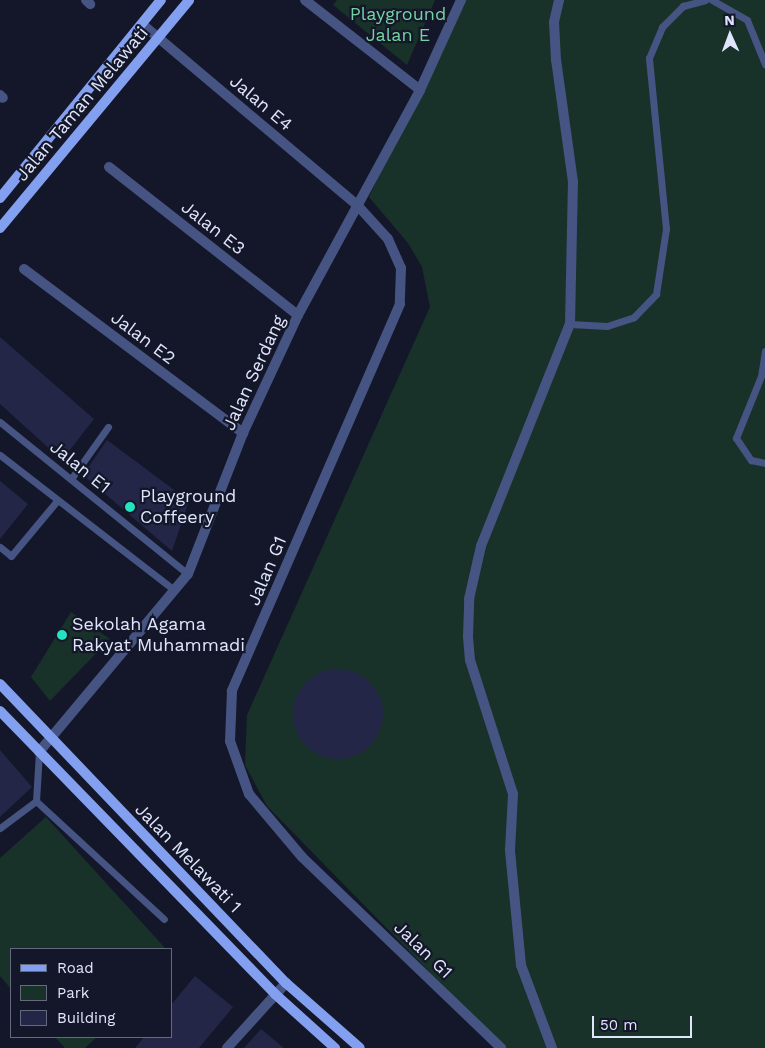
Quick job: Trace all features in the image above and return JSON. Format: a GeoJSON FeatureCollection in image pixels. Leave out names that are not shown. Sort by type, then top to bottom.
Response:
{"type":"FeatureCollection","features":[{"type":"Feature","properties":{"kind":"street","name":"Jalan Taman Melawati"},"geometry":{"type":"LineString","coordinates":[[0,198],[161,0]]}},
{"type":"Feature","properties":{"kind":"street","name":"Jalan Taman Melawati"},"geometry":{"type":"LineString","coordinates":[[0,228],[189,0]]}},
{"type":"Feature","properties":{"kind":"street"},"geometry":{"type":"LineString","coordinates":[[305,0],[420,90]]}},
{"type":"Feature","properties":{"kind":"street","name":"Jalan Serdang"},"geometry":{"type":"LineString","coordinates":[[39,752],[188,574],[243,433],[298,315],[359,207],[420,90],[461,0]]}},
{"type":"Feature","properties":{"kind":"street"},"geometry":{"type":"LineString","coordinates":[[552,1048],[521,965],[510,850],[513,794],[470,660],[468,636],[469,598],[481,546],[570,324],[573,182],[556,60],[554,22],[559,0]]}},
{"type":"Feature","properties":{"kind":"street","name":"Jalan E4"},"geometry":{"type":"LineString","coordinates":[[142,24],[359,207]]}},
{"type":"Feature","properties":{"kind":"street","name":"Jalan E3"},"geometry":{"type":"LineString","coordinates":[[109,167],[298,315]]}},
{"type":"Feature","properties":{"kind":"street","name":"Jalan G1"},"geometry":{"type":"LineString","coordinates":[[359,207],[388,239],[401,268],[400,304],[232,691],[230,741],[249,794],[302,857],[501,1048]]}},
{"type":"Feature","properties":{"kind":"street","name":"Jalan E2"},"geometry":{"type":"LineString","coordinates":[[24,269],[243,433]]}},
{"type":"Feature","properties":{"kind":"street","name":"Jalan Melawati 1"},"geometry":{"type":"LineString","coordinates":[[0,684],[50,739],[286,983],[360,1048]]}},
{"type":"Feature","properties":{"kind":"street"},"geometry":{"type":"LineString","coordinates":[[0,711],[275,994],[335,1048]]}},
{"type":"Feature","properties":{"kind":"street"},"geometry":{"type":"LineString","coordinates":[[227,1048],[286,983]]}},
{"type":"Feature","properties":{"kind":"lane"},"geometry":{"type":"LineString","coordinates":[[570,324],[606,326],[634,317],[656,294],[666,229],[649,58],[662,27],[683,6],[705,0]]}},
{"type":"Feature","properties":{"kind":"lane"},"geometry":{"type":"LineString","coordinates":[[712,0],[747,20],[765,64]]}},
{"type":"Feature","properties":{"kind":"lane"},"geometry":{"type":"LineString","coordinates":[[765,351],[761,376],[736,438],[751,460],[765,463]]}},
{"type":"Feature","properties":{"kind":"lane","name":"Jalan E1"},"geometry":{"type":"LineString","coordinates":[[0,422],[188,574]]}},
{"type":"Feature","properties":{"kind":"lane"},"geometry":{"type":"LineString","coordinates":[[71,479],[108,427]]}},
{"type":"Feature","properties":{"kind":"lane"},"geometry":{"type":"LineString","coordinates":[[0,455],[56,502],[174,590]]}},
{"type":"Feature","properties":{"kind":"lane"},"geometry":{"type":"LineString","coordinates":[[0,547],[11,556],[56,502]]}},
{"type":"Feature","properties":{"kind":"lane"},"geometry":{"type":"LineString","coordinates":[[0,828],[36,801],[39,752]]}},
{"type":"Feature","properties":{"kind":"lane"},"geometry":{"type":"LineString","coordinates":[[36,801],[164,919]]}},
{"type":"Feature","properties":{"kind":"green space","name":"Playground Jalan E"},"geometry":{"type":"Polygon","coordinates":[[[337,0],[435,0],[407,65],[333,5],[337,0]]]}},
{"type":"Feature","properties":{"kind":"green space"},"geometry":{"type":"Polygon","coordinates":[[[461,0],[765,0],[765,1048],[504,1048],[267,806],[245,765],[247,715],[430,307],[422,267],[408,243],[369,197],[461,0]]]}},
{"type":"Feature","properties":{"kind":"green space"},"geometry":{"type":"Polygon","coordinates":[[[71,612],[110,639],[50,701],[31,677],[71,612]]]}},
{"type":"Feature","properties":{"kind":"green space"},"geometry":{"type":"Polygon","coordinates":[[[46,817],[165,948],[10,948],[10,988],[0,976],[0,858],[46,817]]]}},
{"type":"Feature","properties":{"kind":"green space"},"geometry":{"type":"Polygon","coordinates":[[[56,1038],[96,1038],[85,1048],[65,1048],[56,1038]]]}},
{"type":"Feature","properties":{"kind":"building"},"geometry":{"type":"Polygon","coordinates":[[[0,337],[94,419],[62,460],[0,404],[0,337]]]}},
{"type":"Feature","properties":{"kind":"building"},"geometry":{"type":"Polygon","coordinates":[[[107,440],[189,501],[172,551],[83,475],[107,440]]]}},
{"type":"Feature","properties":{"kind":"building"},"geometry":{"type":"Polygon","coordinates":[[[0,481],[28,504],[0,539],[0,481]]]}},
{"type":"Feature","properties":{"kind":"building"},"geometry":{"type":"Polygon","coordinates":[[[338,669],[355,673],[370,682],[379,697],[383,714],[379,731],[370,746],[355,755],[338,759],[321,755],[306,746],[297,731],[293,714],[297,697],[306,682],[321,673],[338,669]]]}},
{"type":"Feature","properties":{"kind":"building"},"geometry":{"type":"Polygon","coordinates":[[[0,750],[32,787],[0,817],[0,750]]]}},
{"type":"Feature","properties":{"kind":"building"},"geometry":{"type":"Polygon","coordinates":[[[195,976],[233,1007],[199,1048],[135,1048],[143,1038],[172,1038],[172,1004],[195,976]]]}},
{"type":"Feature","properties":{"kind":"building"},"geometry":{"type":"Polygon","coordinates":[[[261,1029],[284,1048],[244,1048],[261,1029]]]}},
{"type":"Feature","properties":{"kind":"place","name":"Playground Coffeery"},"geometry":{"type":"Point","coordinates":[130,507]}},
{"type":"Feature","properties":{"kind":"place","name":"Sekolah Agama Rakyat Muhammadi"},"geometry":{"type":"Point","coordinates":[62,635]}}]}
